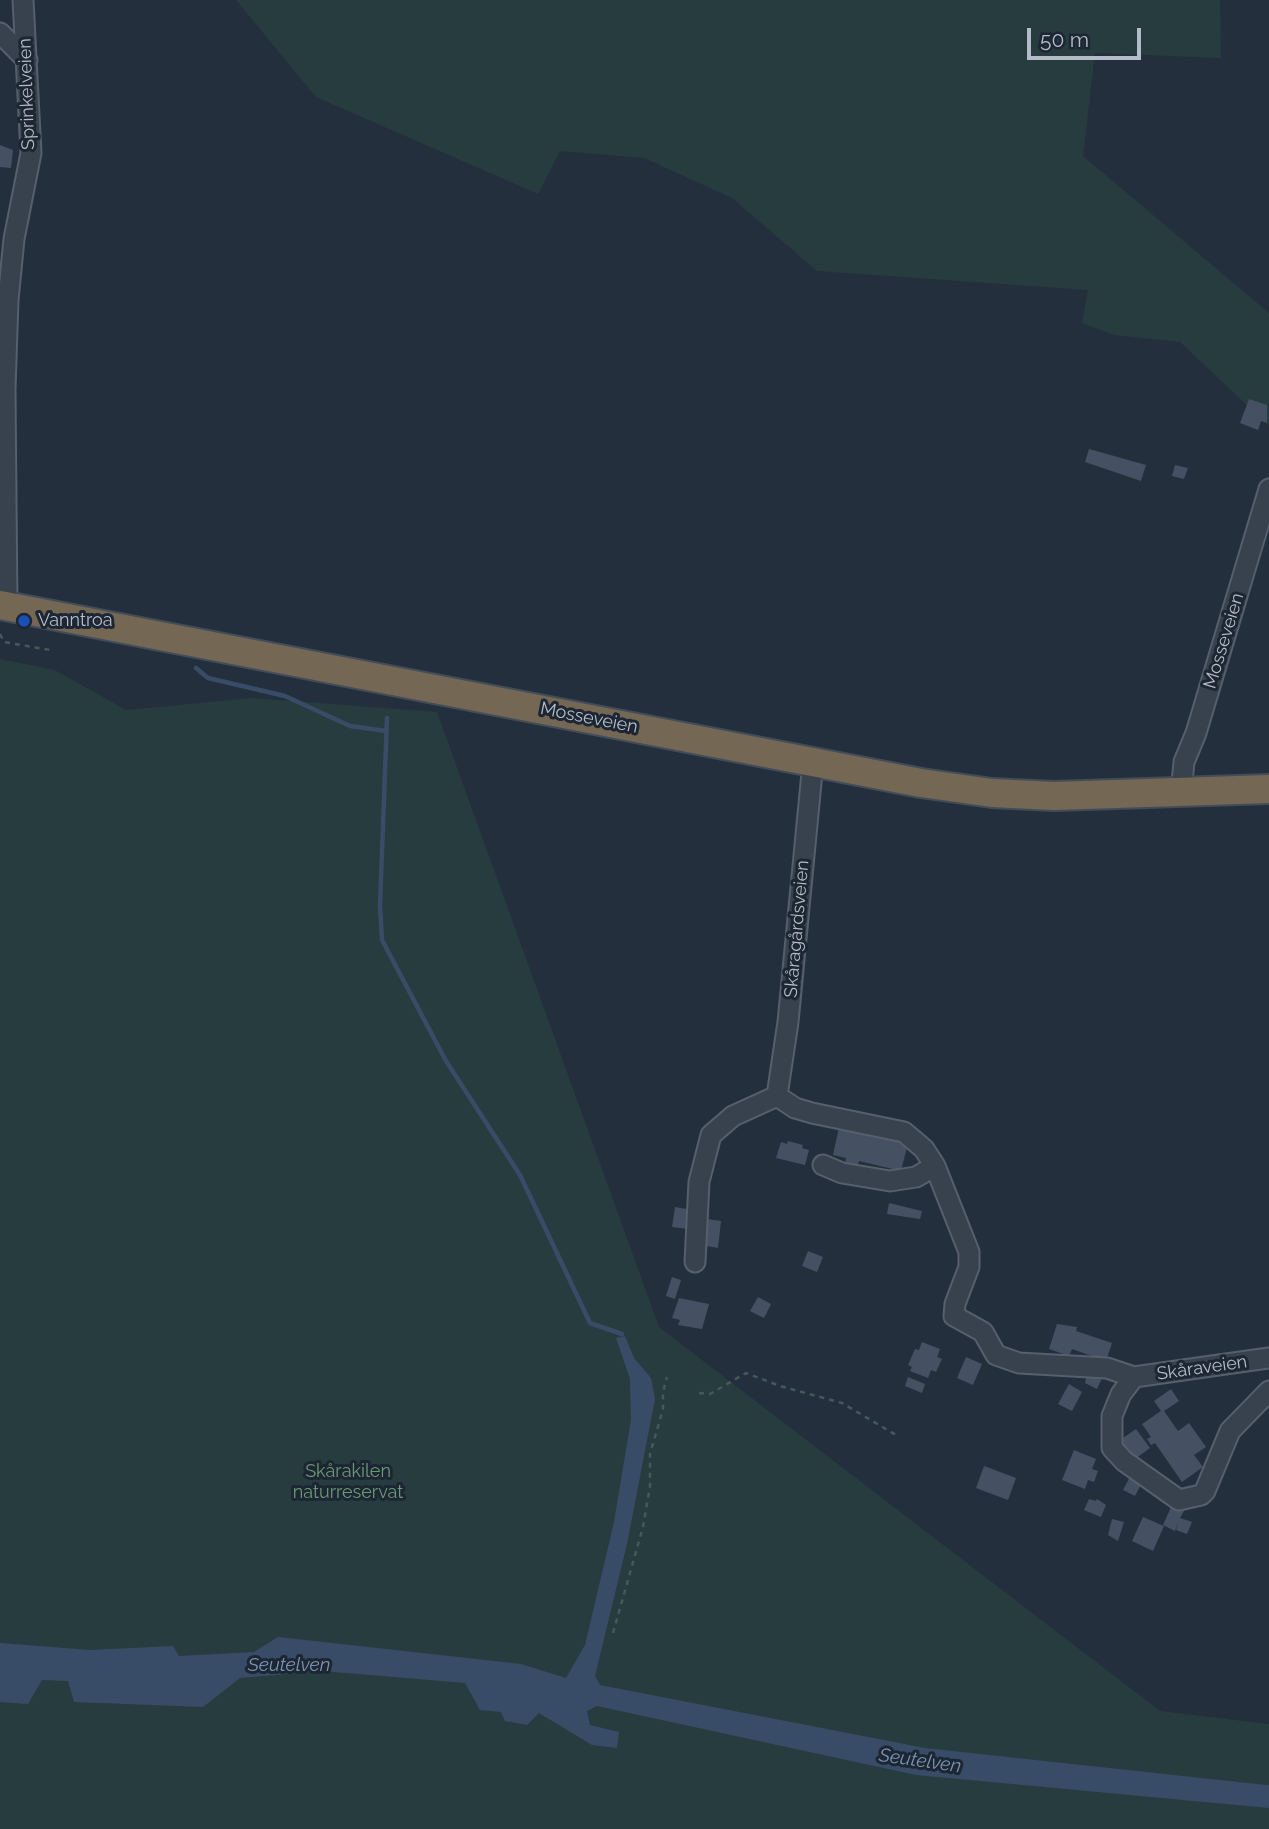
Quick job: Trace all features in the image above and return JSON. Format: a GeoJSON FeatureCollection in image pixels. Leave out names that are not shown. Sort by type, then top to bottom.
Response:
{"type":"FeatureCollection","features":[{"type":"Feature","properties":{"kind":"highway","name":"Mosseveien"},"geometry":{"type":"LineString","coordinates":[[3,606],[813,762],[992,793],[1054,796],[1269,789]]}},
{"type":"Feature","properties":{"kind":"street","name":"Sprinkelveien"},"geometry":{"type":"LineString","coordinates":[[3,606],[8,548],[8,313],[14,239],[31,153],[23,0]]}},
{"type":"Feature","properties":{"kind":"street"},"geometry":{"type":"LineString","coordinates":[[0,33],[27,61]]}},
{"type":"Feature","properties":{"kind":"street","name":"Mosseveien"},"geometry":{"type":"LineString","coordinates":[[1181,793],[1184,762],[1196,733],[1269,489]]}},
{"type":"Feature","properties":{"kind":"street","name":"Skåragårdsveien"},"geometry":{"type":"LineString","coordinates":[[777,1096],[791,996],[813,762]]}},
{"type":"Feature","properties":{"kind":"street"},"geometry":{"type":"LineString","coordinates":[[695,1262],[699,1182],[711,1135],[733,1115],[777,1096],[795,1108],[904,1132],[924,1149],[935,1166],[969,1252],[969,1267],[955,1304],[954,1316],[983,1332],[996,1354],[1019,1363],[1107,1367],[1134,1377],[1121,1394],[1112,1416],[1110,1440],[1116,1455],[1179,1500],[1200,1495],[1208,1485],[1230,1432],[1269,1391]]}},
{"type":"Feature","properties":{"kind":"street"},"geometry":{"type":"LineString","coordinates":[[823,1165],[842,1173],[890,1181],[916,1177],[935,1166]]}},
{"type":"Feature","properties":{"kind":"street","name":"Skåraveien"},"geometry":{"type":"LineString","coordinates":[[1134,1377],[1269,1358]]}},
{"type":"Feature","properties":{"kind":"path"},"geometry":{"type":"LineString","coordinates":[[0,634],[4,642],[50,650]]}},
{"type":"Feature","properties":{"kind":"path"},"geometry":{"type":"LineString","coordinates":[[699,1392],[710,1394],[746,1373],[785,1388],[842,1403],[897,1435]]}},
{"type":"Feature","properties":{"kind":"path"},"geometry":{"type":"LineString","coordinates":[[614,1633],[643,1527],[650,1486],[650,1454],[663,1409],[663,1392],[667,1377]]}},
{"type":"Feature","properties":{"kind":"green space"},"geometry":{"type":"Polygon","coordinates":[[[236,0],[1220,0],[1221,58],[1095,53],[1083,156],[1269,313],[1269,426],[1180,342],[1114,335],[1082,323],[1088,290],[817,271],[732,198],[644,158],[560,151],[538,194],[316,97],[236,0]]]}},
{"type":"Feature","properties":{"kind":"green space","name":"Skårakilen naturreservat"},"geometry":{"type":"Polygon","coordinates":[[[0,659],[55,670],[126,710],[252,698],[437,712],[659,1327],[1160,1711],[1269,1724],[1269,1829],[0,1829],[0,659]]]}},
{"type":"Feature","properties":{"kind":"water","name":"Seutelven"},"geometry":{"type":"Polygon","coordinates":[[[625,1336],[634,1358],[651,1378],[655,1399],[627,1544],[595,1676],[600,1685],[925,1748],[1269,1785],[1269,1808],[916,1775],[597,1706],[587,1711],[590,1725],[619,1732],[617,1748],[592,1745],[539,1713],[527,1725],[505,1721],[501,1712],[480,1710],[465,1683],[323,1671],[240,1678],[203,1707],[74,1702],[68,1681],[42,1680],[28,1704],[0,1702],[0,1643],[90,1650],[173,1646],[179,1656],[254,1652],[278,1637],[521,1664],[566,1678],[585,1645],[614,1522],[631,1420],[630,1379],[616,1338],[625,1336]]]}},
{"type":"Feature","properties":{"kind":"building"},"geometry":{"type":"Polygon","coordinates":[[[0,145],[13,150],[11,168],[0,167],[0,145]]]}},
{"type":"Feature","properties":{"kind":"building"},"geometry":{"type":"Polygon","coordinates":[[[1249,399],[1267,405],[1267,423],[1261,421],[1258,430],[1240,423],[1249,399]]]}},
{"type":"Feature","properties":{"kind":"building"},"geometry":{"type":"Polygon","coordinates":[[[1089,449],[1146,465],[1141,481],[1085,462],[1089,449]]]}},
{"type":"Feature","properties":{"kind":"building"},"geometry":{"type":"Polygon","coordinates":[[[1175,465],[1188,468],[1184,479],[1172,476],[1175,465]]]}},
{"type":"Feature","properties":{"kind":"building"},"geometry":{"type":"Polygon","coordinates":[[[839,1127],[908,1143],[901,1171],[859,1161],[857,1167],[845,1164],[846,1158],[833,1155],[839,1127]]]}},
{"type":"Feature","properties":{"kind":"building"},"geometry":{"type":"Polygon","coordinates":[[[788,1141],[803,1145],[802,1148],[809,1150],[805,1165],[776,1158],[781,1142],[787,1144],[788,1141]]]}},
{"type":"Feature","properties":{"kind":"building"},"geometry":{"type":"Polygon","coordinates":[[[889,1203],[922,1211],[920,1219],[887,1214],[889,1203]]]}},
{"type":"Feature","properties":{"kind":"building"},"geometry":{"type":"Polygon","coordinates":[[[675,1207],[692,1210],[689,1229],[672,1227],[675,1207]]]}},
{"type":"Feature","properties":{"kind":"building"},"geometry":{"type":"Polygon","coordinates":[[[707,1219],[721,1221],[718,1248],[701,1245],[707,1219]]]}},
{"type":"Feature","properties":{"kind":"building"},"geometry":{"type":"Polygon","coordinates":[[[808,1251],[823,1257],[817,1272],[802,1266],[808,1251]]]}},
{"type":"Feature","properties":{"kind":"building"},"geometry":{"type":"Polygon","coordinates":[[[672,1277],[681,1280],[675,1299],[666,1296],[672,1277]]]}},
{"type":"Feature","properties":{"kind":"building"},"geometry":{"type":"Polygon","coordinates":[[[758,1297],[771,1304],[764,1318],[750,1311],[758,1297]]]}},
{"type":"Feature","properties":{"kind":"building"},"geometry":{"type":"Polygon","coordinates":[[[679,1298],[709,1304],[702,1329],[678,1325],[680,1320],[672,1318],[679,1298]]]}},
{"type":"Feature","properties":{"kind":"building"},"geometry":{"type":"Polygon","coordinates":[[[1057,1324],[1077,1327],[1076,1331],[1112,1343],[1106,1361],[1072,1349],[1069,1356],[1049,1349],[1057,1324]]]}},
{"type":"Feature","properties":{"kind":"building"},"geometry":{"type":"Polygon","coordinates":[[[922,1342],[940,1349],[937,1357],[942,1359],[936,1372],[931,1370],[928,1378],[910,1371],[912,1367],[908,1365],[915,1349],[919,1350],[922,1342]]]}},
{"type":"Feature","properties":{"kind":"building"},"geometry":{"type":"Polygon","coordinates":[[[966,1357],[982,1364],[973,1385],[957,1378],[966,1357]]]}},
{"type":"Feature","properties":{"kind":"building"},"geometry":{"type":"Polygon","coordinates":[[[1087,1374],[1102,1378],[1097,1389],[1085,1383],[1087,1374]]]}},
{"type":"Feature","properties":{"kind":"building"},"geometry":{"type":"Polygon","coordinates":[[[908,1377],[925,1384],[922,1393],[905,1386],[908,1377]]]}},
{"type":"Feature","properties":{"kind":"building"},"geometry":{"type":"Polygon","coordinates":[[[1069,1384],[1082,1392],[1072,1411],[1058,1404],[1069,1384]]]}},
{"type":"Feature","properties":{"kind":"building"},"geometry":{"type":"Polygon","coordinates":[[[1171,1389],[1179,1401],[1164,1411],[1178,1431],[1189,1423],[1206,1447],[1194,1455],[1203,1467],[1182,1482],[1155,1443],[1151,1445],[1147,1439],[1151,1437],[1142,1424],[1161,1411],[1154,1401],[1171,1389]]]}},
{"type":"Feature","properties":{"kind":"building"},"geometry":{"type":"Polygon","coordinates":[[[1136,1429],[1150,1448],[1135,1459],[1120,1440],[1136,1429]]]}},
{"type":"Feature","properties":{"kind":"building"},"geometry":{"type":"Polygon","coordinates":[[[1074,1450],[1096,1459],[1092,1469],[1098,1471],[1094,1482],[1088,1480],[1085,1489],[1062,1480],[1074,1450]]]}},
{"type":"Feature","properties":{"kind":"building"},"geometry":{"type":"Polygon","coordinates":[[[984,1466],[1016,1478],[1008,1500],[976,1488],[984,1466]]]}},
{"type":"Feature","properties":{"kind":"building"},"geometry":{"type":"Polygon","coordinates":[[[1132,1473],[1144,1479],[1135,1496],[1123,1490],[1132,1473]]]}},
{"type":"Feature","properties":{"kind":"building"},"geometry":{"type":"Polygon","coordinates":[[[1089,1499],[1097,1499],[1106,1505],[1101,1517],[1084,1510],[1089,1499]]]}},
{"type":"Feature","properties":{"kind":"building"},"geometry":{"type":"Polygon","coordinates":[[[1172,1505],[1184,1511],[1180,1518],[1192,1522],[1187,1534],[1176,1530],[1179,1520],[1175,1531],[1163,1525],[1172,1505]]]}},
{"type":"Feature","properties":{"kind":"building"},"geometry":{"type":"Polygon","coordinates":[[[1143,1517],[1164,1526],[1153,1551],[1132,1541],[1143,1517]]]}},
{"type":"Feature","properties":{"kind":"building"},"geometry":{"type":"Polygon","coordinates":[[[1112,1519],[1124,1522],[1118,1541],[1108,1535],[1112,1519]]]}},
{"type":"Feature","properties":{"kind":"waterway"},"geometry":{"type":"LineString","coordinates":[[196,668],[208,678],[285,696],[350,726],[386,731]]}},
{"type":"Feature","properties":{"kind":"waterway"},"geometry":{"type":"LineString","coordinates":[[387,718],[380,905],[382,940],[446,1061],[520,1175],[590,1323],[622,1334]]}},
{"type":"Feature","properties":{"kind":"place","name":"Vanntroa"},"geometry":{"type":"Point","coordinates":[24,621]}}]}
